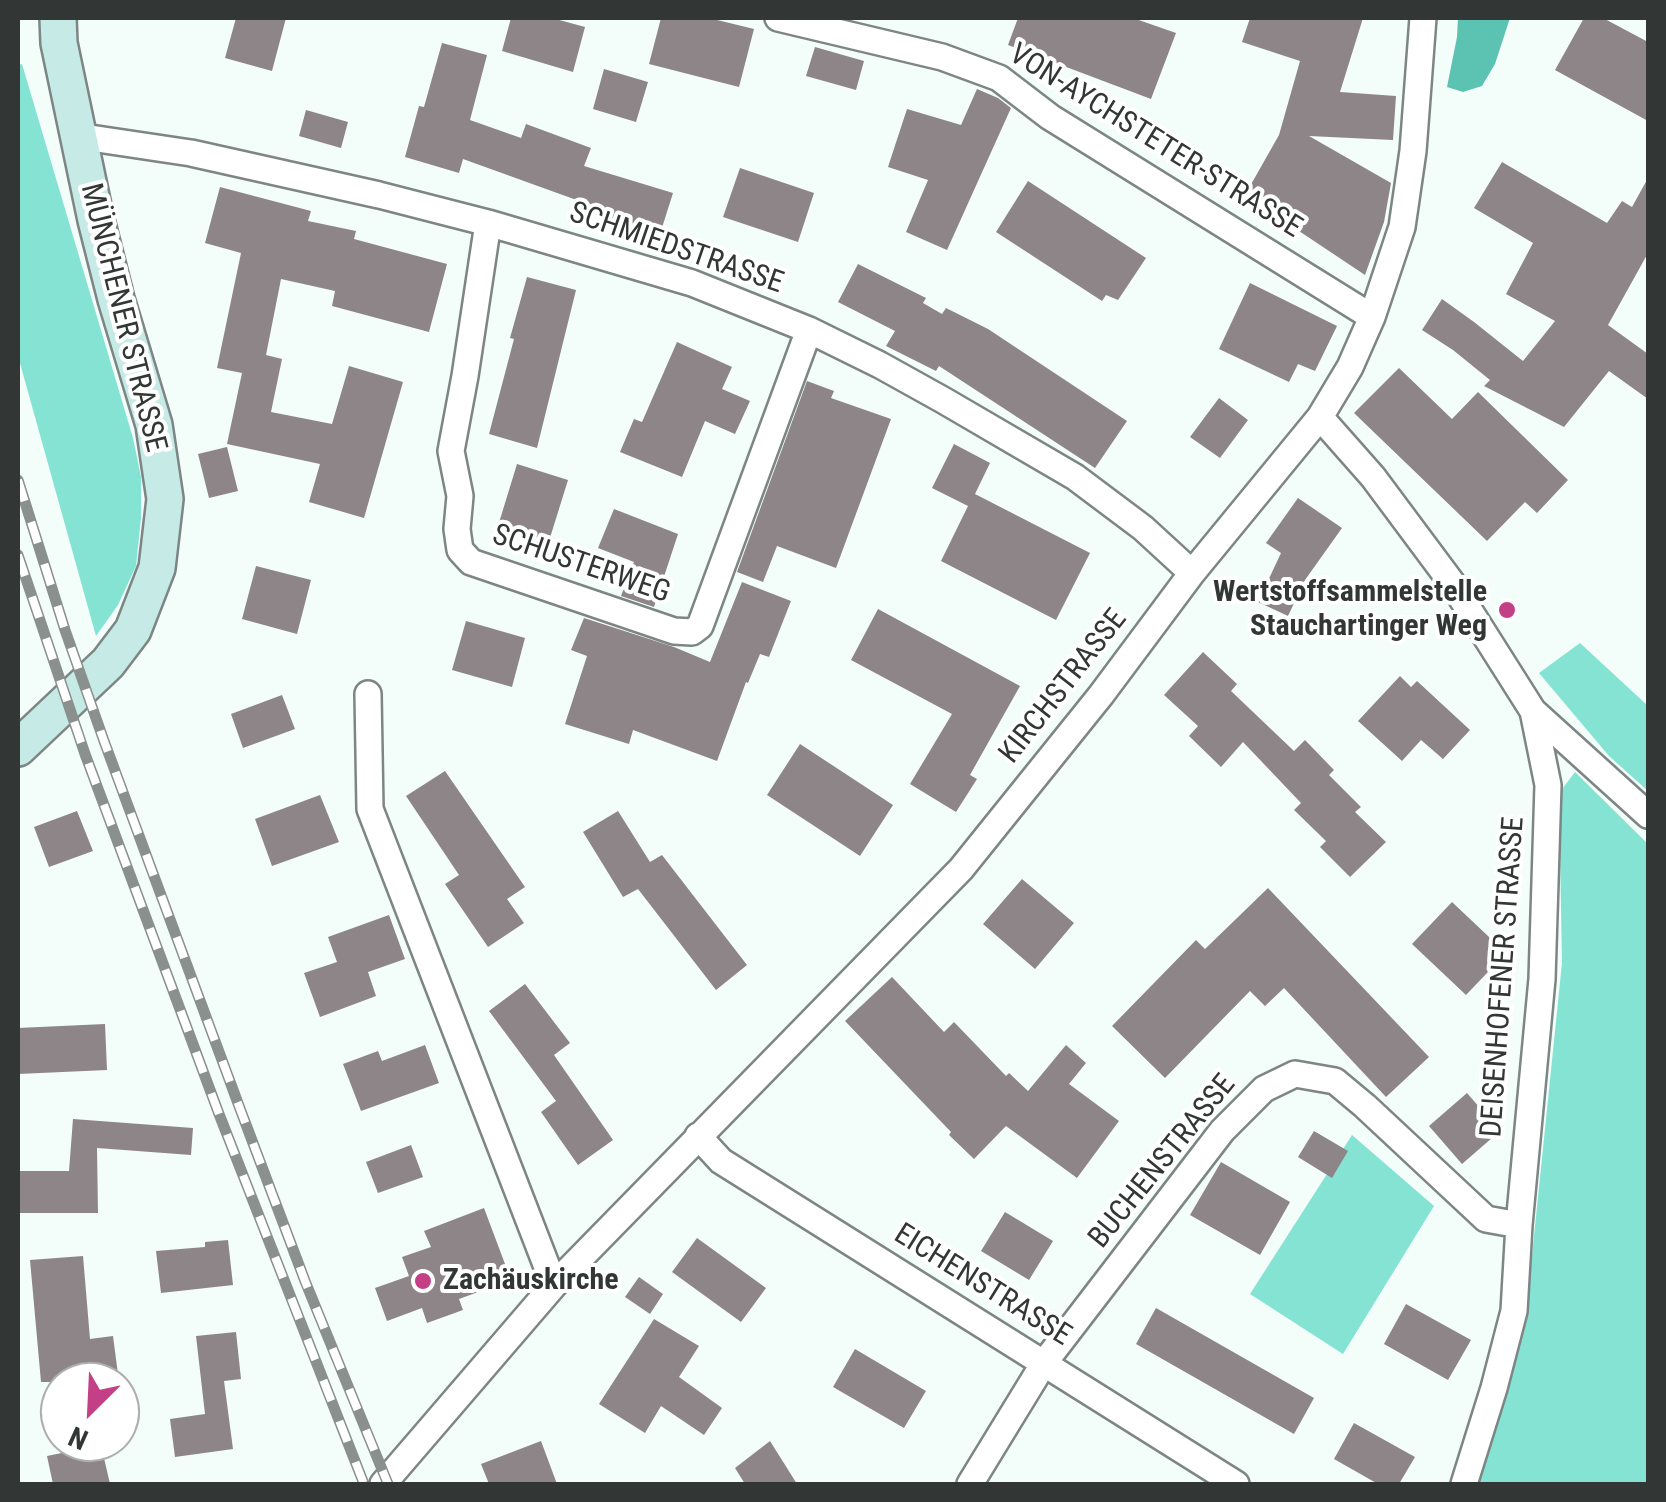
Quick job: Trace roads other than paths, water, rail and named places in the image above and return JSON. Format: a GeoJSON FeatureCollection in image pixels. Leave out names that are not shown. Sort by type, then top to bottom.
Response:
{"type":"FeatureCollection","features":[{"type":"Feature","properties":{"kind":"main road","name":"MÜNCHENER STRASSE"},"geometry":{"type":"LineString","coordinates":[[18,748],[108,663],[133,630],[157,568],[164,498],[154,425],[112,284],[77,136],[58,18]]}},
{"type":"Feature","properties":{"kind":"street","name":"VON-AYCHSTETER-STRASSE"},"geometry":{"type":"LineString","coordinates":[[778,18],[864,27],[998,78],[1050,117],[1372,316]]}},
{"type":"Feature","properties":{"kind":"street","name":"KIRCHSTRASSE"},"geometry":{"type":"LineString","coordinates":[[383,1484],[554,1285],[961,869],[1101,695],[1192,573],[1320,417],[1350,367],[1402,227],[1413,152],[1423,18]]}},
{"type":"Feature","properties":{"kind":"street","name":"SCHMIEDSTRASSE"},"geometry":{"type":"LineString","coordinates":[[77,136],[191,154],[378,195],[692,283],[809,330],[880,365],[1075,478],[1143,528],[1192,573]]}},
{"type":"Feature","properties":{"kind":"street","name":"SCHUSTERWEG"},"geometry":{"type":"LineString","coordinates":[[488,223],[451,451],[460,496],[460,550],[471,562],[674,631],[692,632],[700,626],[809,330]]}},
{"type":"Feature","properties":{"kind":"street","name":"DEISENHOFENER STRASSE"},"geometry":{"type":"LineString","coordinates":[[1320,417],[1373,477],[1452,583],[1533,710],[1548,785],[1542,979],[1514,1311],[1464,1484]]}},
{"type":"Feature","properties":{"kind":"street"},"geometry":{"type":"LineString","coordinates":[[368,694],[370,809],[554,1285]]}},
{"type":"Feature","properties":{"kind":"street"},"geometry":{"type":"LineString","coordinates":[[1533,710],[1648,815]]}},
{"type":"Feature","properties":{"kind":"street","name":"BUCHENSTRASSE"},"geometry":{"type":"LineString","coordinates":[[970,1484],[1044,1363],[1222,1130],[1264,1089],[1294,1074],[1335,1081],[1486,1220],[1519,1225]]}},
{"type":"Feature","properties":{"kind":"street","name":"EICHENSTRASSE"},"geometry":{"type":"LineString","coordinates":[[698,1136],[721,1160],[1236,1484]]}},
{"type":"Feature","properties":{"kind":"railway"},"geometry":{"type":"LineString","coordinates":[[18,480],[104,741],[305,1281],[388,1484]]}},
{"type":"Feature","properties":{"kind":"railway"},"geometry":{"type":"LineString","coordinates":[[18,555],[85,754],[219,1114],[364,1484]]}},
{"type":"Feature","properties":{"kind":"place","name":"Wertstoffsammelstelle Stauchartinger Weg"},"geometry":{"type":"Point","coordinates":[1507,610]}},
{"type":"Feature","properties":{"kind":"place","name":"Zachäuskirche"},"geometry":{"type":"Point","coordinates":[423,1281]}}]}
